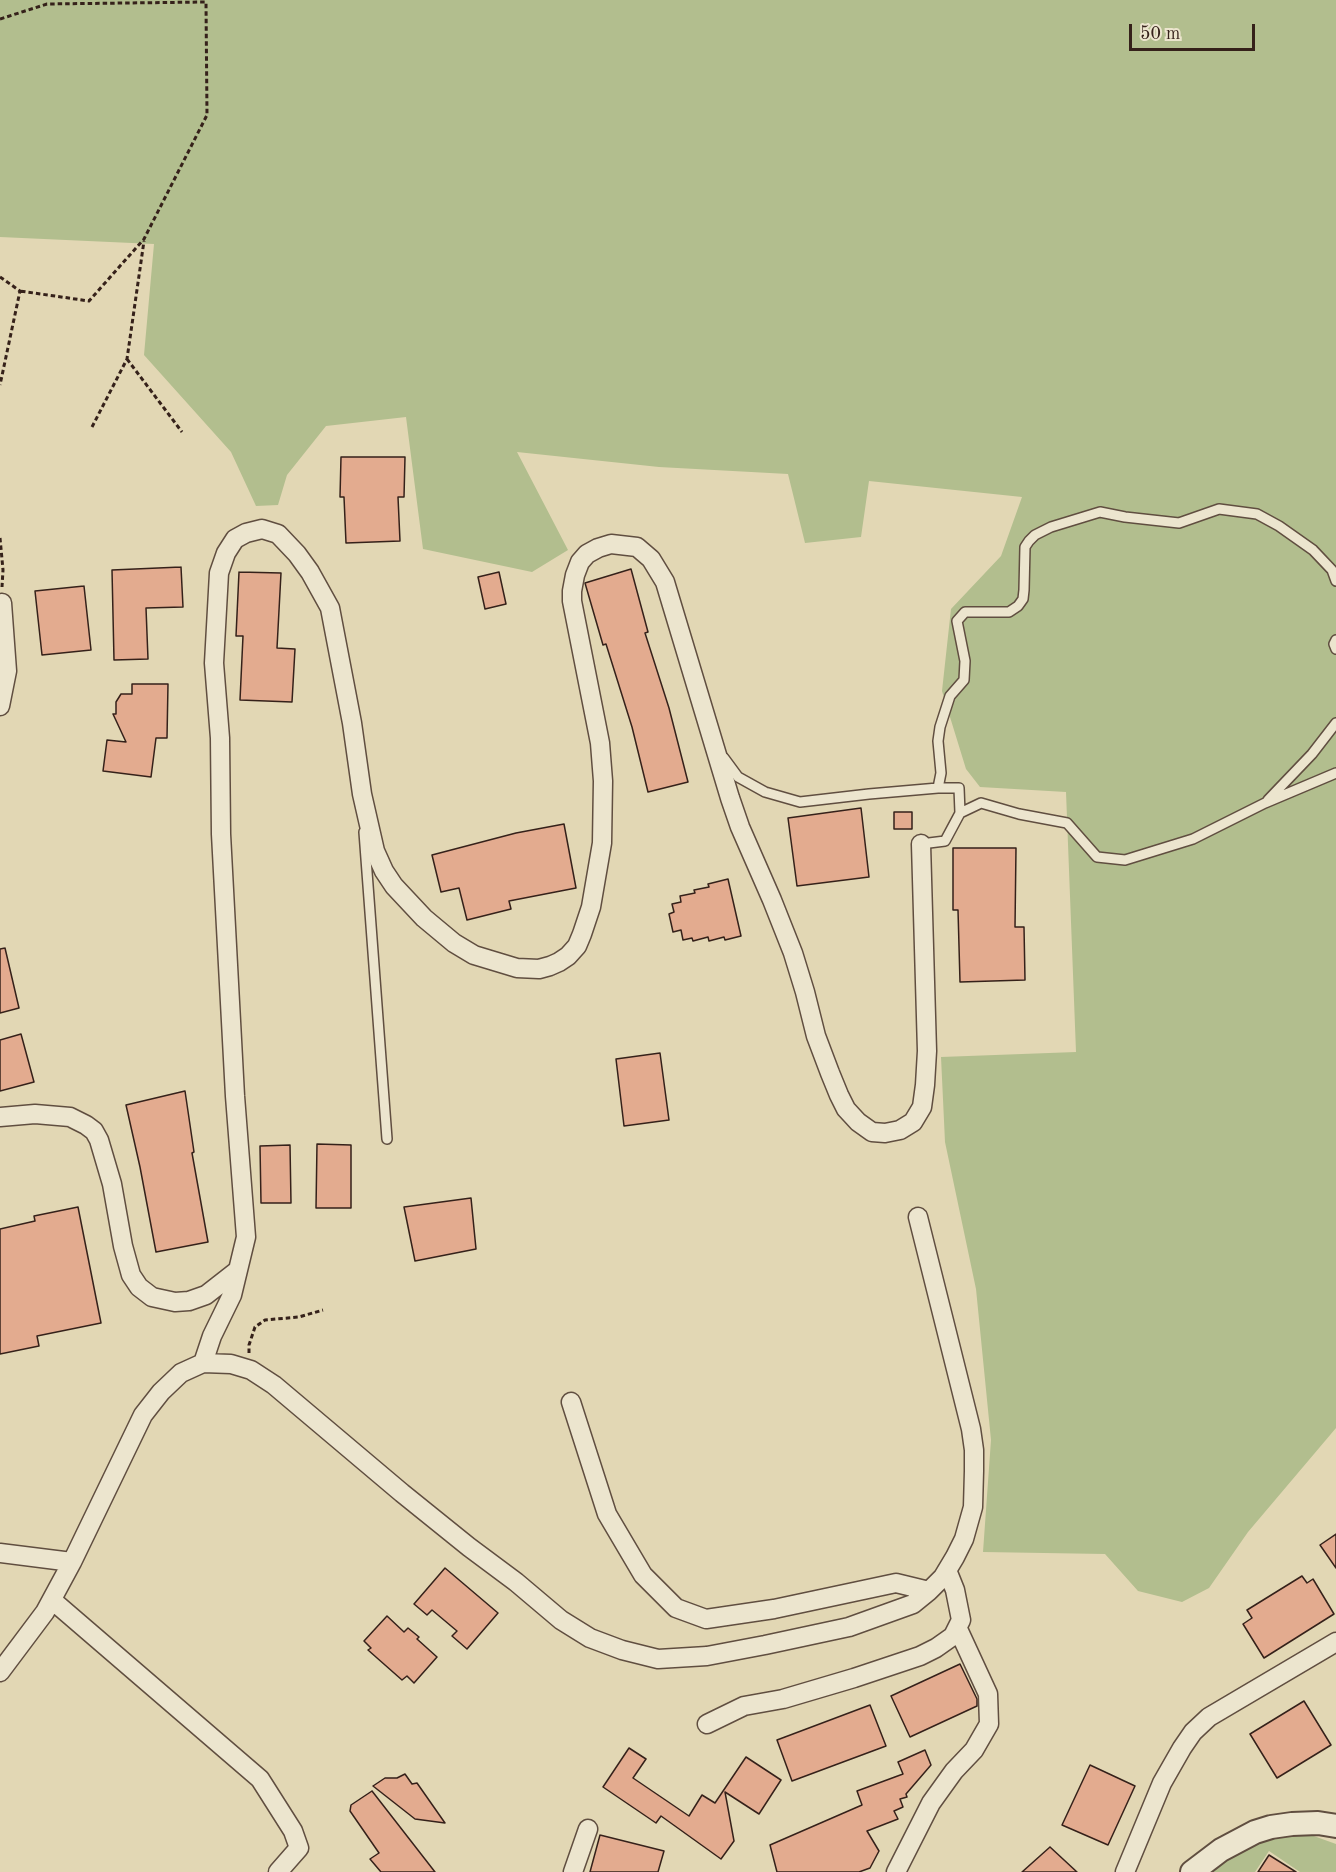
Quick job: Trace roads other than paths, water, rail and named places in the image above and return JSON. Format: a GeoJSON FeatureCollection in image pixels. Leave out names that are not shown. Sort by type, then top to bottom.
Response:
{"type":"FeatureCollection","features":[{"type":"Feature","properties":{"kind":"street"},"geometry":{"type":"LineString","coordinates":[[203,1363],[212,1336],[232,1295],[246,1237],[235,1096],[223,882],[220,738],[214,663],[219,573],[231,544],[246,533],[262,530],[282,537],[310,572],[330,608],[352,723],[362,794],[375,851],[384,871],[394,886],[424,918],[454,944],[474,955],[517,968],[539,969],[559,962],[577,946],[591,907],[602,843],[603,781],[600,743],[572,591],[580,562],[587,554],[611,544],[638,547],[651,558],[666,582],[740,827],[793,953],[816,1036],[846,1108],[858,1122],[872,1132],[885,1133],[900,1130],[913,1122],[922,1107],[927,1051],[921,844]]}},
{"type":"Feature","properties":{"kind":"street"},"geometry":{"type":"LineString","coordinates":[[0,706],[7,671],[2,603]]}},
{"type":"Feature","properties":{"kind":"street"},"geometry":{"type":"LineString","coordinates":[[0,1118],[35,1114],[70,1117],[94,1131],[99,1140],[112,1184],[123,1246],[131,1275],[139,1287],[152,1297],[189,1301],[206,1295],[238,1270]]}},
{"type":"Feature","properties":{"kind":"street"},"geometry":{"type":"LineString","coordinates":[[0,1672],[52,1600],[144,1415],[161,1392],[181,1373],[203,1363],[231,1364],[251,1370],[274,1385],[469,1547],[561,1620],[590,1638],[622,1650],[658,1659],[685,1658],[754,1648],[849,1627],[912,1604],[929,1591],[947,1570],[964,1539],[973,1507],[974,1450],[918,1217]]}},
{"type":"Feature","properties":{"kind":"street"},"geometry":{"type":"LineString","coordinates":[[571,1402],[607,1514],[643,1575],[676,1608],[706,1619],[774,1609],[896,1583],[929,1591]]}},
{"type":"Feature","properties":{"kind":"street"},"geometry":{"type":"LineString","coordinates":[[0,1553],[72,1562]]}},
{"type":"Feature","properties":{"kind":"street"},"geometry":{"type":"LineString","coordinates":[[707,1724],[744,1706],[807,1692],[920,1656],[945,1643],[958,1629],[961,1620],[955,1590],[947,1570]]}},
{"type":"Feature","properties":{"kind":"street"},"geometry":{"type":"LineString","coordinates":[[52,1600],[260,1779],[293,1831],[299,1848],[278,1872]]}},
{"type":"Feature","properties":{"kind":"street"},"geometry":{"type":"LineString","coordinates":[[896,1872],[931,1803],[954,1771],[974,1750],[989,1724],[988,1694],[958,1629]]}},
{"type":"Feature","properties":{"kind":"street"},"geometry":{"type":"LineString","coordinates":[[1125,1872],[1162,1783],[1193,1732],[1209,1717],[1336,1642]]}},
{"type":"Feature","properties":{"kind":"street"},"geometry":{"type":"LineString","coordinates":[[1192,1872],[1221,1850],[1244,1837],[1271,1827],[1318,1822],[1336,1826]]}},
{"type":"Feature","properties":{"kind":"street"},"geometry":{"type":"LineString","coordinates":[[573,1872],[588,1829]]}},
{"type":"Feature","properties":{"kind":"lane"},"geometry":{"type":"LineString","coordinates":[[938,788],[941,773],[938,741],[940,727],[950,696],[964,680],[965,661],[957,621],[965,612],[1009,612],[1018,606],[1023,599],[1025,547],[1035,535],[1051,527],[1100,512],[1179,523],[1219,509],[1257,513],[1314,550],[1332,570],[1336,581]]}},
{"type":"Feature","properties":{"kind":"lane"},"geometry":{"type":"LineString","coordinates":[[1336,640],[1336,649]]}},
{"type":"Feature","properties":{"kind":"lane"},"geometry":{"type":"LineString","coordinates":[[1265,802],[1312,754],[1336,723]]}},
{"type":"Feature","properties":{"kind":"lane"},"geometry":{"type":"LineString","coordinates":[[715,746],[738,777],[765,792],[800,802],[938,788],[959,788],[960,813],[945,841],[921,844]]}},
{"type":"Feature","properties":{"kind":"lane"},"geometry":{"type":"LineString","coordinates":[[960,813],[981,803],[1019,814],[1067,823],[1097,857],[1125,860],[1193,839],[1265,802],[1336,773]]}},
{"type":"Feature","properties":{"kind":"lane"},"geometry":{"type":"LineString","coordinates":[[362,794],[364,854],[387,1139]]}}]}
